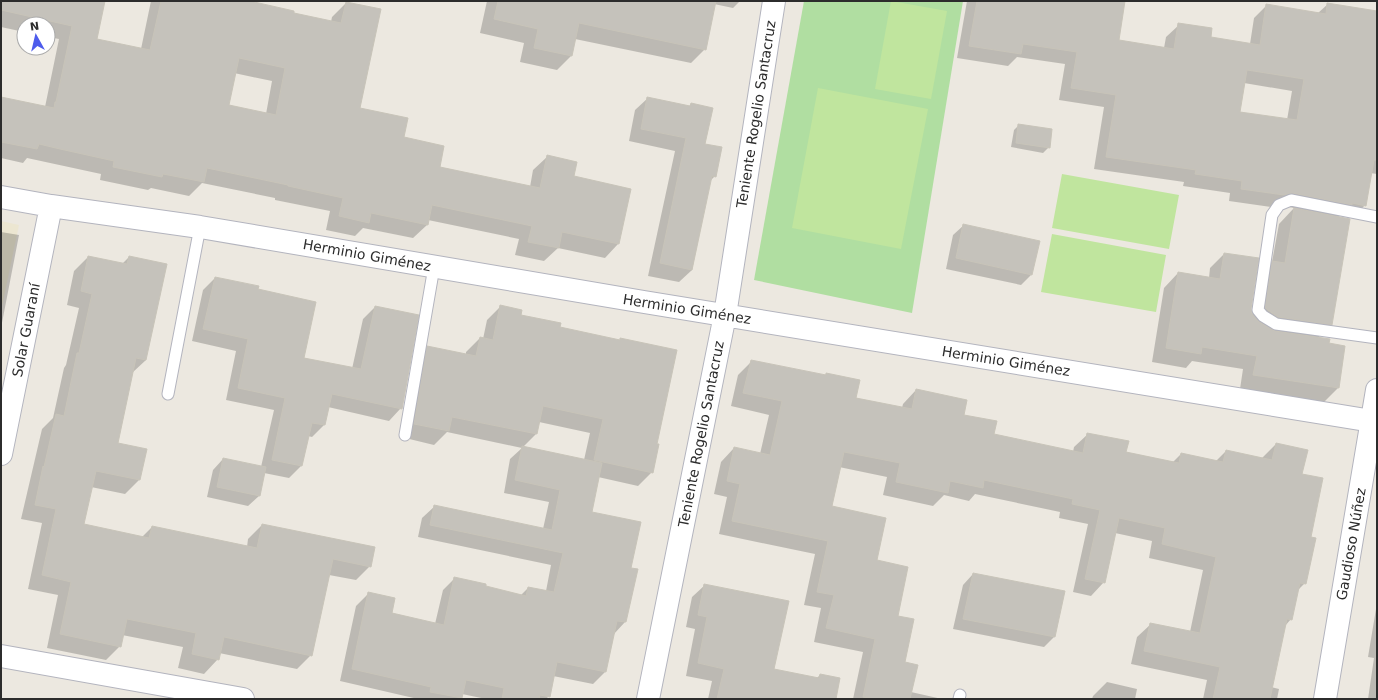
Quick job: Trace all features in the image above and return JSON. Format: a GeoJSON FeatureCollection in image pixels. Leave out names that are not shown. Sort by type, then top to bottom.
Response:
{"type":"FeatureCollection","features":[{"type":"Feature","properties":{"kind":"street","name":"Teniente Rogelio Santacruz"},"geometry":{"type":"LineString","coordinates":[[648,699],[725,315],[774,1]]}},
{"type":"Feature","properties":{"kind":"street","name":"Herminio Giménez"},"geometry":{"type":"LineString","coordinates":[[1,197],[51,206],[200,227],[434,267],[1372,421]]}},
{"type":"Feature","properties":{"kind":"street","name":"Solar Guaraní"},"geometry":{"type":"LineString","coordinates":[[1,454],[51,206]]}},
{"type":"Feature","properties":{"kind":"street","name":"Gaudioso Núñez"},"geometry":{"type":"LineString","coordinates":[[1325,699],[1377,390]]}},
{"type":"Feature","properties":{"kind":"street"},"geometry":{"type":"LineString","coordinates":[[1,656],[243,699]]}},
{"type":"Feature","properties":{"kind":"lane"},"geometry":{"type":"LineString","coordinates":[[1377,217],[1290,200],[1279,205],[1272,215],[1258,310],[1263,316],[1276,324],[1377,338]]}},
{"type":"Feature","properties":{"kind":"lane"},"geometry":{"type":"LineString","coordinates":[[168,394],[200,227]]}},
{"type":"Feature","properties":{"kind":"lane"},"geometry":{"type":"LineString","coordinates":[[405,435],[434,267]]}},
{"type":"Feature","properties":{"kind":"shaded area"},"geometry":{"type":"Polygon","coordinates":[[[1,221],[19,225],[1,311],[1,221]]]}},
{"type":"Feature","properties":{"kind":"green space"},"geometry":{"type":"Polygon","coordinates":[[[804,1],[963,1],[912,313],[754,280],[804,1]]]}},
{"type":"Feature","properties":{"kind":"green space"},"geometry":{"type":"Polygon","coordinates":[[[891,1],[947,11],[931,99],[875,89],[891,1]]]}},
{"type":"Feature","properties":{"kind":"green space"},"geometry":{"type":"Polygon","coordinates":[[[818,88],[928,109],[901,249],[792,228],[818,88]]]}},
{"type":"Feature","properties":{"kind":"green space"},"geometry":{"type":"Polygon","coordinates":[[[1062,174],[1179,195],[1169,249],[1052,228],[1062,174]]]}},
{"type":"Feature","properties":{"kind":"green space"},"geometry":{"type":"Polygon","coordinates":[[[1052,234],[1166,255],[1156,312],[1041,292],[1052,234]]]}},
{"type":"Feature","properties":{"kind":"building"},"geometry":{"type":"Polygon","coordinates":[[[1,1],[105,1],[97,39],[150,50],[161,1],[250,1],[294,11],[294,13],[341,23],[346,2],[381,9],[360,108],[408,118],[404,137],[444,146],[440,167],[540,188],[547,155],[577,162],[574,176],[631,189],[619,244],[562,232],[559,248],[528,242],[532,226],[432,205],[428,225],[371,213],[369,223],[339,216],[343,198],[288,185],[207,168],[204,182],[163,174],[162,177],[113,167],[114,161],[39,144],[37,149],[1,142],[1,97],[54,108],[56,102],[72,26],[56,22],[56,16],[28,16],[1,10],[1,1]],[[239,58],[229,105],[276,115],[285,68],[239,58]]]}},
{"type":"Feature","properties":{"kind":"building"},"geometry":{"type":"Polygon","coordinates":[[[498,1],[716,1],[706,50],[579,23],[572,56],[534,48],[538,29],[494,19],[498,1]]]}},
{"type":"Feature","properties":{"kind":"building"},"geometry":{"type":"Polygon","coordinates":[[[977,1],[1125,1],[1119,40],[1174,49],[1178,23],[1212,28],[1211,37],[1260,45],[1266,4],[1326,14],[1327,3],[1377,11],[1377,160],[1374,160],[1366,206],[1352,203],[1352,205],[1292,193],[1284,195],[1241,189],[1242,181],[1195,174],[1196,170],[1106,157],[1116,95],[1071,88],[1077,52],[1023,44],[1021,54],[969,46],[977,1]],[[1247,70],[1240,112],[1297,120],[1304,79],[1247,70]]]}},
{"type":"Feature","properties":{"kind":"building"},"geometry":{"type":"Polygon","coordinates":[[[647,97],[690,106],[691,103],[713,108],[705,144],[722,147],[716,177],[712,176],[692,270],[660,263],[686,138],[641,129],[647,97]]]}},
{"type":"Feature","properties":{"kind":"building"},"geometry":{"type":"Polygon","coordinates":[[[1018,124],[1052,129],[1050,148],[1016,143],[1018,124]]]}},
{"type":"Feature","properties":{"kind":"building"},"geometry":{"type":"Polygon","coordinates":[[[1294,208],[1350,219],[1332,325],[1278,317],[1265,308],[1272,261],[1285,263],[1294,208]]]}},
{"type":"Feature","properties":{"kind":"building"},"geometry":{"type":"Polygon","coordinates":[[[963,224],[1040,241],[1032,275],[956,258],[963,224]]]}},
{"type":"Feature","properties":{"kind":"building"},"geometry":{"type":"Polygon","coordinates":[[[1224,253],[1259,258],[1251,309],[1252,314],[1259,322],[1275,331],[1330,339],[1329,343],[1345,346],[1339,388],[1253,375],[1257,356],[1202,347],[1201,354],[1166,348],[1178,272],[1220,279],[1224,253]]]}},
{"type":"Feature","properties":{"kind":"building"},"geometry":{"type":"Polygon","coordinates":[[[88,256],[127,264],[129,256],[167,264],[146,360],[136,358],[118,443],[147,449],[140,480],[96,471],[84,524],[149,538],[152,526],[257,548],[262,524],[375,547],[371,567],[333,559],[312,656],[224,637],[219,660],[192,654],[196,633],[127,619],[121,647],[60,634],[71,582],[42,575],[56,509],[35,505],[56,414],[64,416],[77,353],[79,353],[92,294],[81,291],[88,256]]]}},
{"type":"Feature","properties":{"kind":"building"},"geometry":{"type":"Polygon","coordinates":[[[215,277],[259,286],[258,289],[316,302],[304,358],[361,369],[375,306],[419,315],[402,409],[332,394],[325,425],[312,423],[302,466],[272,460],[285,398],[238,388],[248,339],[203,329],[215,277]]]}},
{"type":"Feature","properties":{"kind":"building"},"geometry":{"type":"Polygon","coordinates":[[[500,305],[522,310],[521,315],[561,323],[560,327],[677,350],[657,444],[659,444],[653,473],[594,460],[603,419],[543,406],[537,434],[452,417],[449,431],[414,424],[427,346],[476,356],[480,337],[493,340],[500,305]]]}},
{"type":"Feature","properties":{"kind":"building"},"geometry":{"type":"Polygon","coordinates":[[[751,360],[826,375],[826,373],[860,380],[856,398],[912,409],[916,389],[967,400],[964,415],[997,421],[994,434],[1083,453],[1087,433],[1129,441],[1126,452],[1179,463],[1181,453],[1223,462],[1226,450],[1272,460],[1276,443],[1308,450],[1302,474],[1323,478],[1311,537],[1316,538],[1306,584],[1300,583],[1292,620],[1287,619],[1270,699],[1213,699],[1220,667],[1144,651],[1150,623],[1200,633],[1216,557],[1162,544],[1165,528],[1119,518],[1105,583],[1085,579],[1100,510],[1072,504],[1073,499],[984,480],[983,488],[950,481],[948,493],[896,482],[900,463],[844,452],[832,506],[886,518],[877,560],[908,567],[898,616],[914,619],[905,662],[918,665],[910,699],[874,699],[863,697],[875,639],[826,628],[834,595],[817,592],[828,541],[732,521],[740,484],[727,481],[734,447],[770,455],[782,401],[743,393],[751,360]]]}},
{"type":"Feature","properties":{"kind":"building"},"geometry":{"type":"Polygon","coordinates":[[[522,446],[602,463],[592,512],[641,522],[631,568],[638,569],[626,622],[617,621],[606,672],[557,662],[550,697],[540,695],[539,699],[502,699],[504,688],[466,680],[462,698],[430,692],[431,687],[352,669],[368,592],[395,598],[392,613],[444,625],[454,577],[486,584],[486,586],[526,596],[528,587],[554,592],[563,553],[430,525],[434,505],[552,530],[560,490],[515,480],[522,446]]]}},
{"type":"Feature","properties":{"kind":"building"},"geometry":{"type":"Polygon","coordinates":[[[223,458],[266,467],[260,496],[217,487],[223,458]]]}},
{"type":"Feature","properties":{"kind":"building"},"geometry":{"type":"Polygon","coordinates":[[[973,573],[1065,591],[1055,637],[963,619],[973,573]]]}},
{"type":"Feature","properties":{"kind":"building"},"geometry":{"type":"Polygon","coordinates":[[[704,584],[789,601],[774,669],[819,678],[820,674],[840,678],[836,699],[717,699],[724,669],[698,663],[707,617],[698,615],[704,584]]]}}]}
